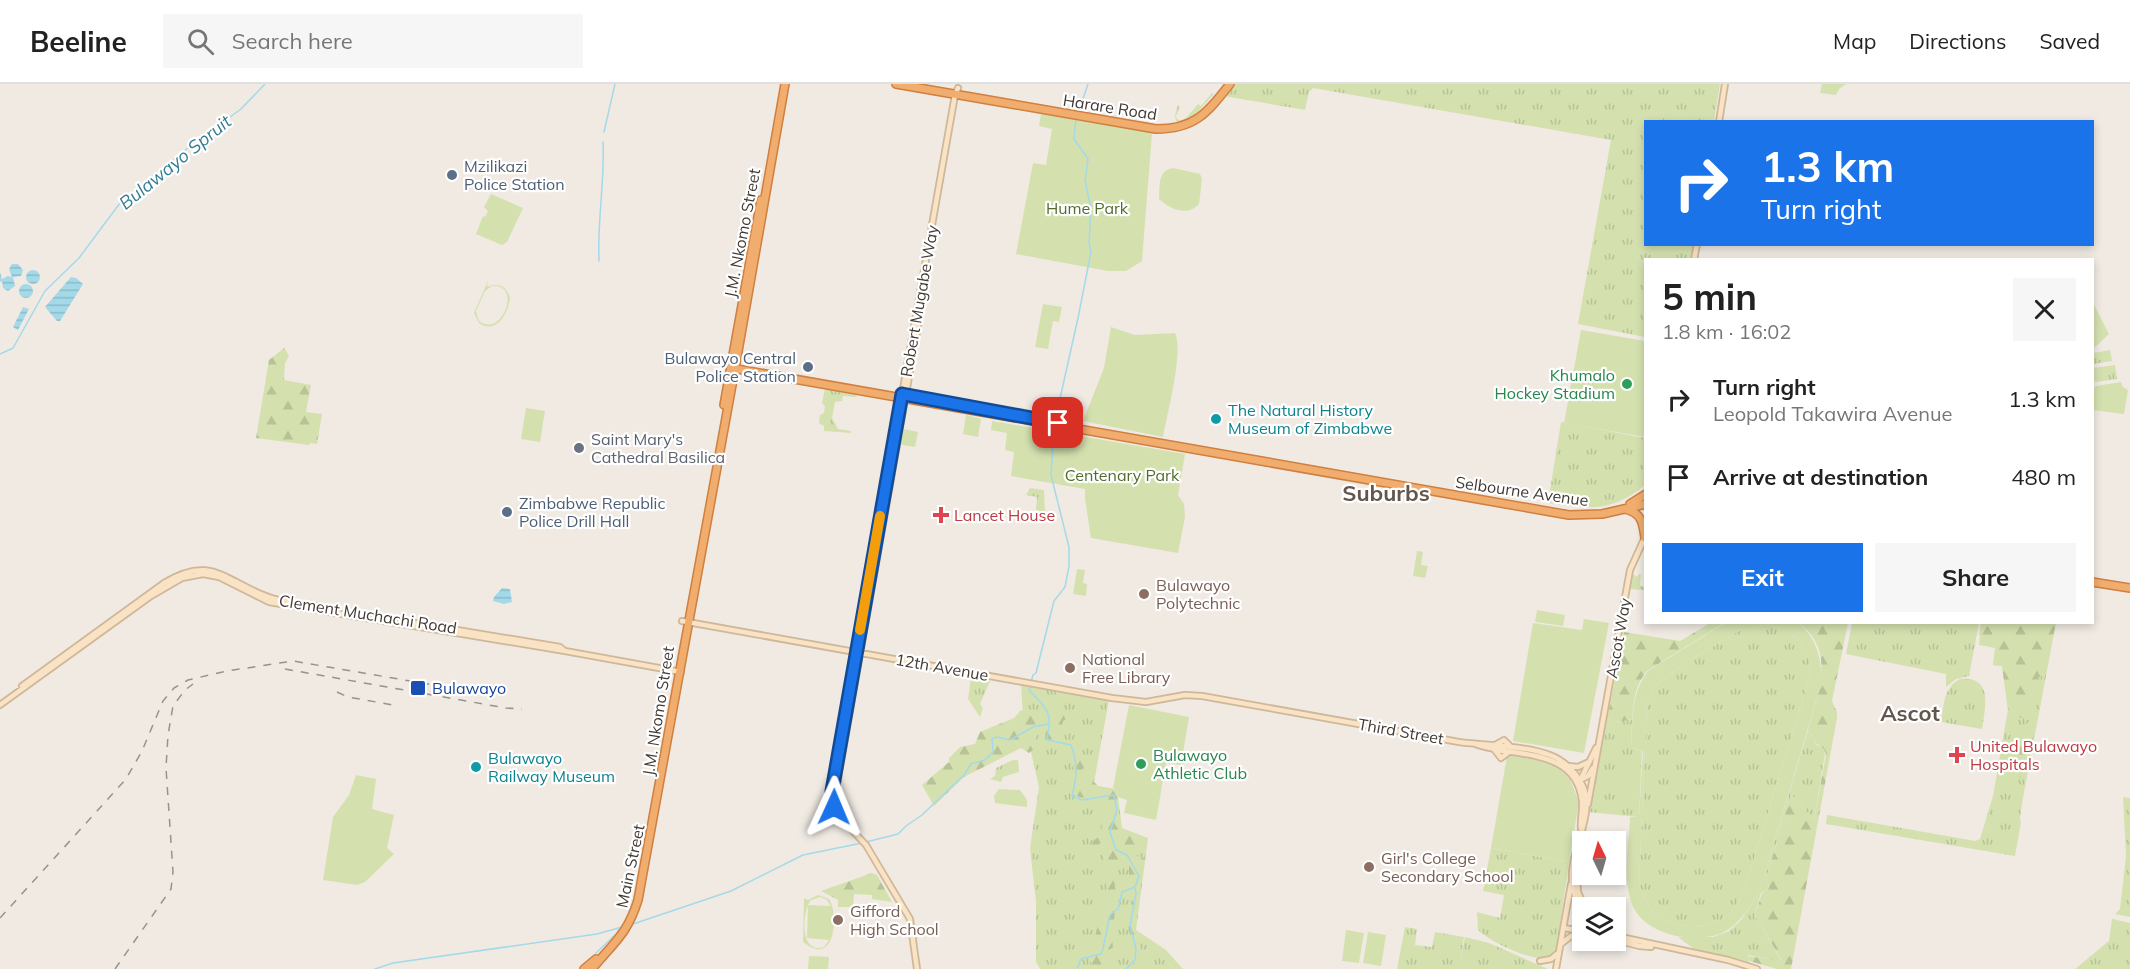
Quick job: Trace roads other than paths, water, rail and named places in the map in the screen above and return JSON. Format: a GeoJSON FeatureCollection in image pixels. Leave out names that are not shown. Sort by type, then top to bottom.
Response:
{"type":"FeatureCollection","features":[{"type":"Feature","properties":{"kind":"highway","name":"J.M. Nkomo Street"},"geometry":{"type":"LineString","coordinates":[[659,785],[733,366],[758,207],[766,178],[784,84]]}},
{"type":"Feature","properties":{"kind":"highway","name":"Harare Road"},"geometry":{"type":"LineString","coordinates":[[896,84],[957,90],[1040,110],[1156,129],[1172,129],[1200,118],[1230,84]]}},
{"type":"Feature","properties":{"kind":"highway","name":"Selbourne Avenue"},"geometry":{"type":"LineString","coordinates":[[733,366],[1055,424],[1244,455],[1569,515],[1596,515],[1644,504]]}},
{"type":"Feature","properties":{"kind":"highway"},"geometry":{"type":"LineString","coordinates":[[1623,508],[1644,495]]}},
{"type":"Feature","properties":{"kind":"highway"},"geometry":{"type":"LineString","coordinates":[[1623,508],[1634,511],[1639,516],[1644,530]]}},
{"type":"Feature","properties":{"kind":"highway"},"geometry":{"type":"LineString","coordinates":[[2094,582],[2130,588]]}},
{"type":"Feature","properties":{"kind":"highway","name":"Main Street"},"geometry":{"type":"LineString","coordinates":[[612,946],[628,926],[638,900],[659,785]]}},
{"type":"Feature","properties":{"kind":"highway"},"geometry":{"type":"LineString","coordinates":[[584,969],[612,946]]}},
{"type":"Feature","properties":{"kind":"highway"},"geometry":{"type":"LineString","coordinates":[[592,969],[612,946]]}},
{"type":"Feature","properties":{"kind":"main road"},"geometry":{"type":"LineString","coordinates":[[1719,120],[1725,84]]}},
{"type":"Feature","properties":{"kind":"main road","name":"Robert Mugabe Way"},"geometry":{"type":"LineString","coordinates":[[917,969],[910,919],[864,843],[838,815],[834,807],[832,791],[957,90]]}},
{"type":"Feature","properties":{"kind":"main road","name":"Ascot Way"},"geometry":{"type":"LineString","coordinates":[[1581,831],[1587,809],[1592,762],[1599,743],[1630,570],[1644,540]]}},
{"type":"Feature","properties":{"kind":"main road","name":"Clement Muchachi Road"},"geometry":{"type":"LineString","coordinates":[[0,704],[164,583],[180,574],[203,570],[226,575],[270,598],[560,647],[565,651],[679,672]]}},
{"type":"Feature","properties":{"kind":"main road","name":"12th Avenue"},"geometry":{"type":"LineString","coordinates":[[686,622],[1142,702],[1185,695],[1202,696]]}},
{"type":"Feature","properties":{"kind":"main road","name":"Third Street"},"geometry":{"type":"LineString","coordinates":[[1202,696],[1510,750]]}},
{"type":"Feature","properties":{"kind":"main road"},"geometry":{"type":"LineString","coordinates":[[1510,750],[1504,740],[1494,747],[1501,758],[1510,750],[1549,755],[1565,766],[1580,780],[1586,795],[1587,809]]}},
{"type":"Feature","properties":{"kind":"main road"},"geometry":{"type":"LineString","coordinates":[[1565,766],[1578,767],[1592,762]]}},
{"type":"Feature","properties":{"kind":"main road"},"geometry":{"type":"LineString","coordinates":[[1580,780],[1588,776],[1592,762]]}},
{"type":"Feature","properties":{"kind":"main road"},"geometry":{"type":"LineString","coordinates":[[1565,766],[1577,783],[1582,801]]}},
{"type":"Feature","properties":{"kind":"main road"},"geometry":{"type":"LineString","coordinates":[[1580,780],[1581,831]]}},
{"type":"Feature","properties":{"kind":"main road"},"geometry":{"type":"LineString","coordinates":[[1556,969],[1572,879]]}},
{"type":"Feature","properties":{"kind":"main road"},"geometry":{"type":"LineString","coordinates":[[1564,928],[1572,930]]}},
{"type":"Feature","properties":{"kind":"main road"},"geometry":{"type":"LineString","coordinates":[[1560,945],[1572,936]]}},
{"type":"Feature","properties":{"kind":"main road"},"geometry":{"type":"LineString","coordinates":[[1626,939],[1728,960],[1757,969]]}},
{"type":"Feature","properties":{"kind":"main road"},"geometry":{"type":"LineString","coordinates":[[1626,941],[1639,946]]}},
{"type":"Feature","properties":{"kind":"main road"},"geometry":{"type":"LineString","coordinates":[[1626,944],[1660,947]]}},
{"type":"Feature","properties":{"kind":"main road"},"geometry":{"type":"LineString","coordinates":[[1540,962],[1551,959],[1559,952]]}},
{"type":"Feature","properties":{"kind":"water"},"geometry":{"type":"Polygon","coordinates":[[[12,264],[18,264],[23,270],[21,276],[13,277],[15,286],[8,291],[3,288],[2,281],[0,282],[0,272],[2,279],[12,277],[9,269],[12,264]]]}},
{"type":"Feature","properties":{"kind":"water"},"geometry":{"type":"Polygon","coordinates":[[[30,270],[36,270],[40,277],[36,284],[30,284],[26,280],[26,274],[30,270]]]}},
{"type":"Feature","properties":{"kind":"water"},"geometry":{"type":"Polygon","coordinates":[[[71,277],[83,284],[60,321],[57,321],[45,307],[71,277]]]}},
{"type":"Feature","properties":{"kind":"water"},"geometry":{"type":"Polygon","coordinates":[[[23,284],[29,284],[33,291],[29,298],[23,298],[19,294],[19,288],[23,284]]]}},
{"type":"Feature","properties":{"kind":"water"},"geometry":{"type":"Polygon","coordinates":[[[23,307],[29,309],[18,330],[13,327],[23,307]]]}},
{"type":"Feature","properties":{"kind":"water"},"geometry":{"type":"Polygon","coordinates":[[[502,588],[510,589],[512,602],[504,604],[493,601],[502,588]]]}},
{"type":"Feature","properties":{"kind":"waterway","name":"Bulawayo Spruit"},"geometry":{"type":"LineString","coordinates":[[0,354],[13,348],[45,291],[79,258],[120,203],[241,109],[265,84]]}},
{"type":"Feature","properties":{"kind":"waterway"},"geometry":{"type":"LineString","coordinates":[[604,132],[615,84]]}},
{"type":"Feature","properties":{"kind":"waterway"},"geometry":{"type":"LineString","coordinates":[[1078,114],[1088,84]]}},
{"type":"Feature","properties":{"kind":"waterway"},"geometry":{"type":"LineString","coordinates":[[1055,421],[1091,252],[1089,243],[1091,208],[1085,181],[1088,159],[1074,139],[1076,118]]}},
{"type":"Feature","properties":{"kind":"waterway"},"geometry":{"type":"LineString","coordinates":[[599,261],[603,142]]}},
{"type":"Feature","properties":{"kind":"waterway"},"geometry":{"type":"LineString","coordinates":[[866,842],[898,834],[922,815],[964,775],[971,764],[985,760],[993,752],[992,739],[997,737],[1010,740],[1033,727],[1049,724],[1046,710],[1029,690],[1033,675],[1036,673],[1054,601],[1065,587],[1069,566],[1069,547],[1051,475],[1054,429]]}},
{"type":"Feature","properties":{"kind":"waterway"},"geometry":{"type":"LineString","coordinates":[[1049,726],[1047,740],[1071,745],[1076,770],[1072,796],[1082,800],[1114,795],[1117,810],[1110,832],[1116,850],[1127,855],[1139,876],[1135,887],[1122,892],[1118,909],[1110,915],[1101,954],[1081,959],[1077,969]]}},
{"type":"Feature","properties":{"kind":"waterway"},"geometry":{"type":"LineString","coordinates":[[630,925],[731,891],[803,855],[862,843]]}},
{"type":"Feature","properties":{"kind":"waterway"},"geometry":{"type":"LineString","coordinates":[[1126,969],[1135,960],[1136,949],[1130,925],[1135,888]]}},
{"type":"Feature","properties":{"kind":"waterway"},"geometry":{"type":"LineString","coordinates":[[375,969],[393,963],[597,934],[622,927]]}},
{"type":"Feature","properties":{"kind":"waterway"},"geometry":{"type":"LineString","coordinates":[[596,953],[618,930]]}},
{"type":"Feature","properties":{"kind":"railway"},"geometry":{"type":"LineString","coordinates":[[0,918],[126,779],[142,751],[163,701],[174,688],[188,680],[227,671],[293,661],[469,691]]}},
{"type":"Feature","properties":{"kind":"railway"},"geometry":{"type":"LineString","coordinates":[[285,669],[522,709]]}},
{"type":"Feature","properties":{"kind":"railway"},"geometry":{"type":"LineString","coordinates":[[115,969],[171,889],[173,872],[166,768],[168,735],[173,706],[185,690],[193,684]]}},
{"type":"Feature","properties":{"kind":"railway"},"geometry":{"type":"LineString","coordinates":[[337,692],[348,697],[393,705]]}},
{"type":"Feature","properties":{"kind":"place","name":"Mzilikazi Police Station"},"geometry":{"type":"Point","coordinates":[452,175]}},
{"type":"Feature","properties":{"kind":"place","name":"Bulawayo Central Police Station"},"geometry":{"type":"Point","coordinates":[808,367]}},
{"type":"Feature","properties":{"kind":"place","name":"Khumalo Hockey Stadium"},"geometry":{"type":"Point","coordinates":[1627,384]}},
{"type":"Feature","properties":{"kind":"place","name":"The Natural History Museum of Zimbabwe"},"geometry":{"type":"Point","coordinates":[1216,419]}},
{"type":"Feature","properties":{"kind":"place","name":"Saint Mary's Cathedral Basilica"},"geometry":{"type":"Point","coordinates":[579,448]}},
{"type":"Feature","properties":{"kind":"place","name":"Zimbabwe Republic Police Drill Hall"},"geometry":{"type":"Point","coordinates":[507,512]}},
{"type":"Feature","properties":{"kind":"place","name":"Lancet House"},"geometry":{"type":"Point","coordinates":[941,515]}},
{"type":"Feature","properties":{"kind":"place","name":"Bulawayo Polytechnic"},"geometry":{"type":"Point","coordinates":[1144,594]}},
{"type":"Feature","properties":{"kind":"place","name":"National Free Library"},"geometry":{"type":"Point","coordinates":[1070,668]}},
{"type":"Feature","properties":{"kind":"place","name":"Bulawayo"},"geometry":{"type":"Point","coordinates":[418,688]}},
{"type":"Feature","properties":{"kind":"place","name":"United Bulawayo Hospitals"},"geometry":{"type":"Point","coordinates":[1957,755]}},
{"type":"Feature","properties":{"kind":"place","name":"Bulawayo Athletic Club"},"geometry":{"type":"Point","coordinates":[1141,764]}},
{"type":"Feature","properties":{"kind":"place","name":"Bulawayo Railway Museum"},"geometry":{"type":"Point","coordinates":[476,767]}},
{"type":"Feature","properties":{"kind":"place","name":"Girl's College Secondary School"},"geometry":{"type":"Point","coordinates":[1369,867]}},
{"type":"Feature","properties":{"kind":"place","name":"Gifford High School"},"geometry":{"type":"Point","coordinates":[838,920]}},
{"type":"Feature","properties":{"kind":"district","name":"Suburbs"},"geometry":{"type":"Point","coordinates":[1386,493]}},
{"type":"Feature","properties":{"kind":"district","name":"Ascot"},"geometry":{"type":"Point","coordinates":[1910,713]}},
{"type":"Feature","properties":{"kind":"park label","name":"Hume Park"},"geometry":{"type":"Point","coordinates":[1087,208]}},
{"type":"Feature","properties":{"kind":"park label","name":"Centenary Park"},"geometry":{"type":"Point","coordinates":[1122,475]}}]}
